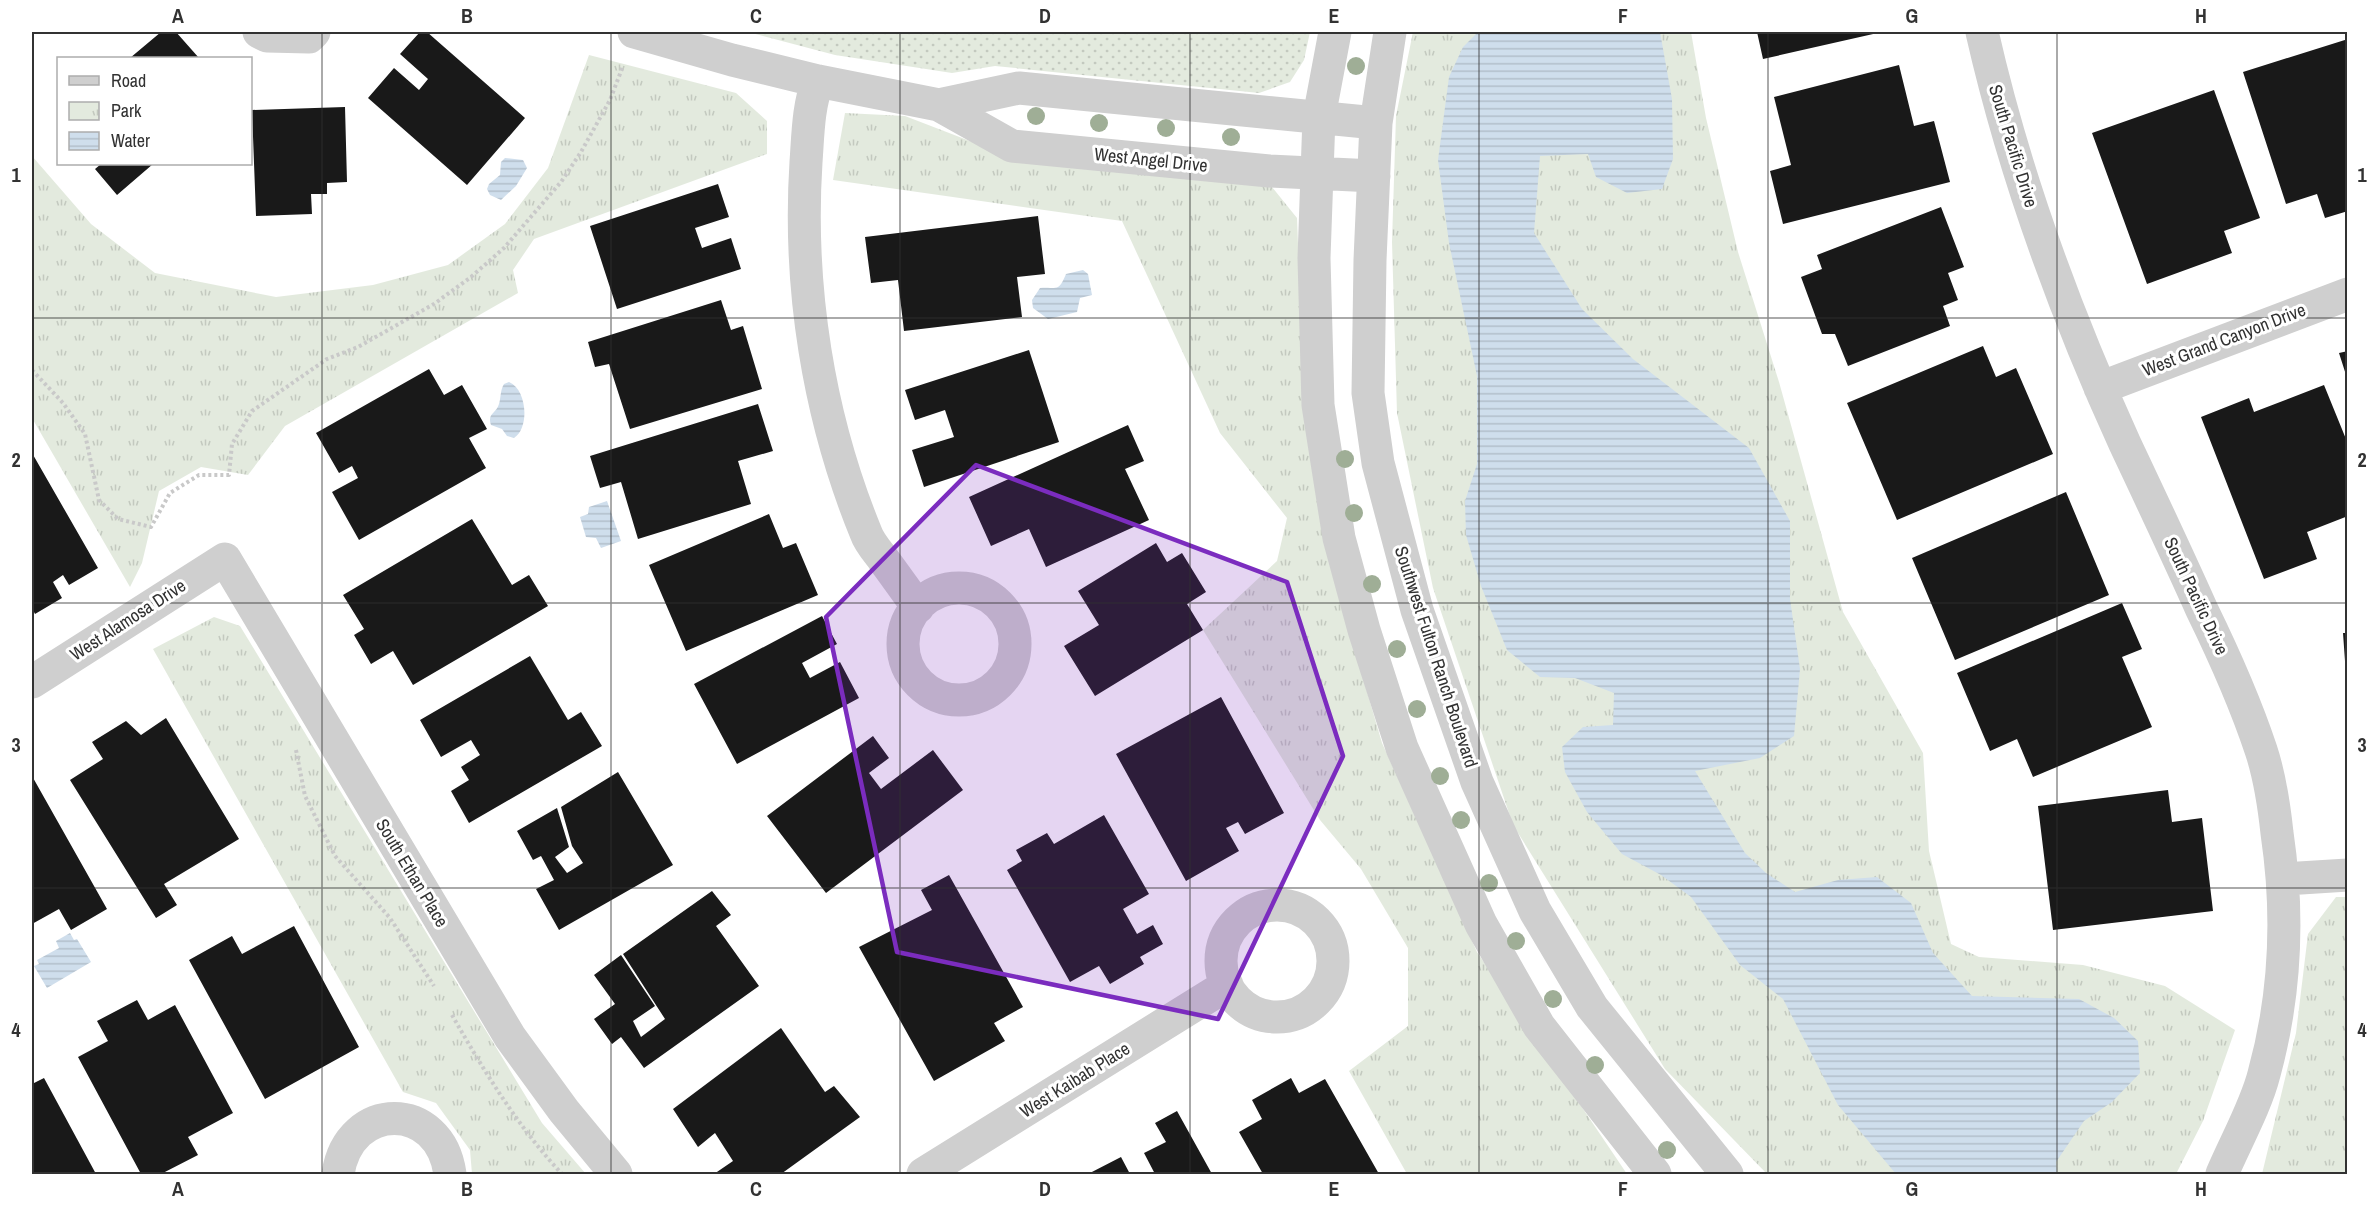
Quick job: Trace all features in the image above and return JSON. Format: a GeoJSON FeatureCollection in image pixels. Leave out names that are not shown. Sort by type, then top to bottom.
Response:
{"type":"FeatureCollection","features":[{"type":"Feature","properties":{"kind":"street"},"geometry":{"type":"LineString","coordinates":[[259,32],[267,36],[309,37],[314,32]]}},
{"type":"Feature","properties":{"kind":"street"},"geometry":{"type":"LineString","coordinates":[[1335,32],[1319,117],[1314,258],[1318,405],[1339,538],[1364,630],[1402,748],[1481,924],[1539,1026],[1655,1174]]}},
{"type":"Feature","properties":{"kind":"street","name":"Southwest Fulton Ranch Boulevard"},"geometry":{"type":"LineString","coordinates":[[1390,32],[1376,123],[1370,260],[1368,393],[1378,463],[1417,610],[1477,782],[1535,911],[1592,1007],[1727,1174]]}},
{"type":"Feature","properties":{"kind":"street","name":"South Pacific Drive"},"geometry":{"type":"LineString","coordinates":[[1982,32],[1992,76],[2040,234],[2100,388],[2230,669],[2261,750],[2272,793],[2284,879],[2285,929],[2282,980],[2275,1029],[2264,1078],[2222,1174]]}},
{"type":"Feature","properties":{"kind":"street","name":"West Angel Drive"},"geometry":{"type":"LineString","coordinates":[[630,44],[732,60],[818,81],[939,105],[1012,146],[1317,174],[1374,176]]}},
{"type":"Feature","properties":{"kind":"street"},"geometry":{"type":"LineString","coordinates":[[818,81],[813,92],[808,134],[804,244],[808,306],[820,382],[835,445],[866,535],[918,608]]}},
{"type":"Feature","properties":{"kind":"street","name":"West Angel Drive"},"geometry":{"type":"LineString","coordinates":[[939,105],[1019,88],[1376,123]]}},
{"type":"Feature","properties":{"kind":"street","name":"West Grand Canyon Drive"},"geometry":{"type":"LineString","coordinates":[[2100,388],[2348,294]]}},
{"type":"Feature","properties":{"kind":"street","name":"West Alamosa Drive"},"geometry":{"type":"LineString","coordinates":[[32,682],[225,559]]}},
{"type":"Feature","properties":{"kind":"street","name":"South Ethan Place"},"geometry":{"type":"LineString","coordinates":[[225,559],[510,1038],[564,1111],[616,1174]]}},
{"type":"Feature","properties":{"kind":"street"},"geometry":{"type":"LineString","coordinates":[[2284,879],[2348,875]]}},
{"type":"Feature","properties":{"kind":"street","name":"West Kaibab Place"},"geometry":{"type":"LineString","coordinates":[[923,1174],[1227,985]]}},
{"type":"Feature","properties":{"kind":"street"},"geometry":{"type":"LineString","coordinates":[[338,1174],[340,1158],[348,1142],[359,1130],[375,1122],[392,1119],[409,1121],[425,1128],[439,1141],[448,1158],[450,1174]]}},
{"type":"Feature","properties":{"kind":"path"},"geometry":{"type":"LineString","coordinates":[[32,370],[63,403],[85,434],[99,500],[118,519],[150,527],[170,493],[199,475],[229,475],[232,444],[252,411],[327,359],[358,347],[434,304],[471,277],[504,248],[561,182],[581,152],[610,100],[630,44]]}},
{"type":"Feature","properties":{"kind":"highlighted area"},"geometry":{"type":"Polygon","coordinates":[[[976,465],[1287,582],[1343,756],[1218,1019],[897,952],[826,617],[976,465]]]}},
{"type":"Feature","properties":{"kind":"green space"},"geometry":{"type":"Polygon","coordinates":[[[748,32],[1310,32],[1304,60],[1290,82],[1259,93],[995,66],[952,73],[835,55],[748,32]]]}},
{"type":"Feature","properties":{"kind":"green space"},"geometry":{"type":"Polygon","coordinates":[[[1413,32],[1691,32],[1706,118],[1738,252],[1779,382],[1843,612],[1923,753],[1929,851],[1951,944],[1979,957],[2083,965],[2165,986],[2235,1030],[2203,1121],[2176,1174],[1767,1174],[1665,1069],[1513,825],[1433,588],[1397,413],[1392,242],[1396,116],[1413,32]]]}},
{"type":"Feature","properties":{"kind":"green space"},"geometry":{"type":"Polygon","coordinates":[[[589,55],[736,93],[767,121],[767,154],[534,239],[513,270],[518,293],[285,426],[248,475],[201,467],[159,491],[142,563],[130,587],[32,418],[32,156],[91,224],[155,273],[276,297],[373,285],[448,265],[505,224],[548,168],[589,55]]]}},
{"type":"Feature","properties":{"kind":"green space"},"geometry":{"type":"Polygon","coordinates":[[[845,113],[905,116],[1014,158],[1272,187],[1297,218],[1304,398],[1339,596],[1382,743],[1477,952],[1627,1174],[1407,1174],[1349,1071],[1408,1026],[1408,948],[1361,869],[1320,820],[1203,630],[1277,561],[1287,518],[1220,433],[1122,221],[833,180],[845,113]]]}},
{"type":"Feature","properties":{"kind":"green space"},"geometry":{"type":"Polygon","coordinates":[[[214,617],[240,626],[542,1123],[586,1174],[472,1174],[470,1150],[436,1103],[403,1092],[153,649],[214,617]]]}},
{"type":"Feature","properties":{"kind":"green space"},"geometry":{"type":"Polygon","coordinates":[[[2336,897],[2348,897],[2347,925],[2345,926],[2348,1011],[2347,1174],[2262,1174],[2296,1033],[2308,934],[2336,897]]]}},
{"type":"Feature","properties":{"kind":"water"},"geometry":{"type":"Polygon","coordinates":[[[1478,32],[1660,32],[1672,99],[1673,159],[1662,189],[1627,193],[1596,177],[1588,154],[1540,156],[1534,233],[1582,309],[1633,359],[1749,448],[1790,521],[1790,599],[1800,669],[1794,736],[1760,758],[1695,771],[1745,853],[1766,873],[1795,892],[1838,880],[1877,877],[1911,903],[1933,953],[1972,996],[2079,999],[2114,1018],[2138,1041],[2140,1073],[2112,1102],[2084,1121],[2056,1162],[2057,1174],[1896,1174],[1838,1105],[1783,999],[1740,965],[1691,897],[1661,875],[1622,854],[1587,812],[1565,772],[1562,747],[1583,727],[1613,725],[1614,693],[1575,678],[1540,677],[1507,650],[1481,586],[1466,535],[1465,501],[1477,464],[1477,376],[1449,243],[1438,160],[1449,77],[1463,47],[1478,32]]]}},
{"type":"Feature","properties":{"kind":"water"},"geometry":{"type":"Polygon","coordinates":[[[505,158],[523,160],[527,168],[516,186],[501,200],[490,195],[487,189],[489,184],[500,175],[501,162],[505,158]]]}},
{"type":"Feature","properties":{"kind":"water"},"geometry":{"type":"Polygon","coordinates":[[[1083,270],[1088,274],[1092,295],[1080,298],[1077,312],[1048,319],[1033,308],[1032,300],[1040,288],[1056,288],[1066,274],[1083,270]]]}},
{"type":"Feature","properties":{"kind":"water"},"geometry":{"type":"Polygon","coordinates":[[[509,382],[520,392],[524,409],[522,426],[514,438],[507,436],[502,429],[491,425],[490,421],[499,404],[504,384],[509,382]]]}},
{"type":"Feature","properties":{"kind":"water"},"geometry":{"type":"Polygon","coordinates":[[[607,501],[621,541],[601,548],[596,538],[586,537],[580,517],[588,514],[589,507],[607,501]]]}},
{"type":"Feature","properties":{"kind":"water"},"geometry":{"type":"Polygon","coordinates":[[[70,933],[74,940],[77,939],[91,962],[47,988],[34,966],[39,964],[37,960],[59,948],[56,941],[70,933]]]}},
{"type":"Feature","properties":{"kind":"building"},"geometry":{"type":"Polygon","coordinates":[[[161,32],[176,32],[198,57],[131,57],[161,32]]]}},
{"type":"Feature","properties":{"kind":"building"},"geometry":{"type":"Polygon","coordinates":[[[420,32],[427,32],[525,118],[467,185],[368,98],[394,68],[419,90],[428,79],[400,54],[420,32]]]}},
{"type":"Feature","properties":{"kind":"building"},"geometry":{"type":"Polygon","coordinates":[[[1757,32],[1882,32],[1763,59],[1757,32]]]}},
{"type":"Feature","properties":{"kind":"building"},"geometry":{"type":"Polygon","coordinates":[[[2348,39],[2348,211],[2325,218],[2317,194],[2286,204],[2243,72],[2348,39]]]}},
{"type":"Feature","properties":{"kind":"building"},"geometry":{"type":"Polygon","coordinates":[[[1899,65],[1914,126],[1934,121],[1950,182],[1783,224],[1770,171],[1791,165],[1774,97],[1899,65]]]}},
{"type":"Feature","properties":{"kind":"building"},"geometry":{"type":"Polygon","coordinates":[[[2214,90],[2260,218],[2224,231],[2232,253],[2147,284],[2092,133],[2214,90]]]}},
{"type":"Feature","properties":{"kind":"building"},"geometry":{"type":"Polygon","coordinates":[[[345,107],[347,182],[327,183],[327,194],[311,194],[312,214],[256,216],[252,110],[345,107]]]}},
{"type":"Feature","properties":{"kind":"building"},"geometry":{"type":"Polygon","coordinates":[[[100,165],[152,165],[117,195],[95,169],[100,165]]]}},
{"type":"Feature","properties":{"kind":"building"},"geometry":{"type":"Polygon","coordinates":[[[718,184],[729,217],[695,228],[702,248],[731,238],[741,269],[617,309],[590,226],[718,184]]]}},
{"type":"Feature","properties":{"kind":"building"},"geometry":{"type":"Polygon","coordinates":[[[1941,207],[1964,267],[1948,273],[1958,300],[1943,306],[1950,326],[1848,366],[1835,334],[1822,334],[1801,277],[1822,269],[1817,255],[1941,207]]]}},
{"type":"Feature","properties":{"kind":"building"},"geometry":{"type":"Polygon","coordinates":[[[1038,216],[1045,274],[1017,277],[1022,317],[904,331],[898,280],[871,283],[865,237],[1038,216]]]}},
{"type":"Feature","properties":{"kind":"building"},"geometry":{"type":"Polygon","coordinates":[[[721,300],[731,330],[743,326],[762,389],[630,429],[609,364],[595,367],[588,342],[721,300]]]}},
{"type":"Feature","properties":{"kind":"building"},"geometry":{"type":"Polygon","coordinates":[[[1983,346],[1996,377],[2016,368],[2053,454],[1897,520],[1847,403],[1983,346]]]}},
{"type":"Feature","properties":{"kind":"building"},"geometry":{"type":"Polygon","coordinates":[[[1029,350],[1059,442],[924,487],[912,450],[954,437],[945,410],[915,420],[905,390],[1029,350]]]}},
{"type":"Feature","properties":{"kind":"building"},"geometry":{"type":"Polygon","coordinates":[[[2348,351],[2348,378],[2347,378],[2339,353],[2348,351]]]}},
{"type":"Feature","properties":{"kind":"building"},"geometry":{"type":"Polygon","coordinates":[[[429,369],[444,395],[462,385],[487,429],[469,438],[486,468],[359,540],[332,492],[358,478],[352,466],[339,473],[316,433],[429,369]]]}},
{"type":"Feature","properties":{"kind":"building"},"geometry":{"type":"Polygon","coordinates":[[[2324,385],[2348,444],[2348,516],[2307,532],[2317,559],[2264,579],[2201,417],[2249,398],[2254,412],[2324,385]]]}},
{"type":"Feature","properties":{"kind":"building"},"geometry":{"type":"Polygon","coordinates":[[[758,404],[773,451],[738,461],[751,504],[638,539],[621,482],[600,488],[590,456],[758,404]]]}},
{"type":"Feature","properties":{"kind":"building"},"geometry":{"type":"Polygon","coordinates":[[[1128,425],[1144,461],[1125,469],[1149,520],[1046,567],[1029,529],[991,546],[969,497],[1128,425]]]}},
{"type":"Feature","properties":{"kind":"building"},"geometry":{"type":"Polygon","coordinates":[[[32,453],[98,568],[69,585],[63,575],[53,582],[62,598],[35,614],[32,608],[32,453]]]}},
{"type":"Feature","properties":{"kind":"building"},"geometry":{"type":"Polygon","coordinates":[[[2066,492],[2109,595],[1955,660],[1912,558],[2066,492]]]}},
{"type":"Feature","properties":{"kind":"building"},"geometry":{"type":"Polygon","coordinates":[[[769,514],[783,548],[796,543],[818,595],[686,651],[649,565],[769,514]]]}},
{"type":"Feature","properties":{"kind":"building"},"geometry":{"type":"Polygon","coordinates":[[[472,519],[512,585],[529,575],[548,606],[413,685],[393,651],[371,664],[354,635],[364,629],[343,595],[472,519]]]}},
{"type":"Feature","properties":{"kind":"building"},"geometry":{"type":"Polygon","coordinates":[[[1156,543],[1167,562],[1182,553],[1206,592],[1187,604],[1203,630],[1095,696],[1064,646],[1099,625],[1078,591],[1156,543]]]}},
{"type":"Feature","properties":{"kind":"building"},"geometry":{"type":"Polygon","coordinates":[[[2122,603],[2142,649],[2122,657],[2152,727],[2033,777],[2017,739],[1990,751],[1957,673],[2122,603]]]}},
{"type":"Feature","properties":{"kind":"building"},"geometry":{"type":"Polygon","coordinates":[[[822,616],[837,644],[802,663],[810,678],[840,662],[859,698],[737,764],[694,684],[822,616]]]}},
{"type":"Feature","properties":{"kind":"building"},"geometry":{"type":"Polygon","coordinates":[[[2343,633],[2348,633],[2348,675],[2346,675],[2343,633]]]}},
{"type":"Feature","properties":{"kind":"building"},"geometry":{"type":"Polygon","coordinates":[[[530,656],[568,720],[581,712],[602,746],[469,823],[451,791],[469,780],[461,767],[480,755],[471,740],[441,757],[420,720],[530,656]]]}},
{"type":"Feature","properties":{"kind":"building"},"geometry":{"type":"Polygon","coordinates":[[[1221,697],[1284,813],[1245,834],[1238,822],[1226,828],[1239,851],[1186,881],[1116,754],[1221,697]]]}},
{"type":"Feature","properties":{"kind":"building"},"geometry":{"type":"Polygon","coordinates":[[[166,718],[239,839],[164,884],[177,905],[156,918],[70,780],[103,759],[92,742],[126,721],[141,735],[166,718]]]}},
{"type":"Feature","properties":{"kind":"building"},"geometry":{"type":"Polygon","coordinates":[[[873,736],[889,758],[869,773],[881,789],[933,750],[963,790],[826,893],[767,816],[873,736]]]}},
{"type":"Feature","properties":{"kind":"building"},"geometry":{"type":"Polygon","coordinates":[[[618,772],[673,865],[559,930],[536,889],[554,880],[541,856],[533,860],[517,831],[557,808],[569,847],[555,857],[567,873],[583,863],[572,846],[561,807],[618,772]]]}},
{"type":"Feature","properties":{"kind":"building"},"geometry":{"type":"Polygon","coordinates":[[[32,776],[107,909],[71,930],[59,909],[32,924],[32,776]]]}},
{"type":"Feature","properties":{"kind":"building"},"geometry":{"type":"Polygon","coordinates":[[[2168,790],[2172,822],[2202,818],[2213,911],[2053,930],[2038,806],[2168,790]]]}},
{"type":"Feature","properties":{"kind":"building"},"geometry":{"type":"Polygon","coordinates":[[[1104,815],[1149,894],[1123,909],[1137,934],[1153,925],[1163,944],[1140,957],[1144,964],[1110,984],[1099,966],[1070,982],[1007,870],[1022,861],[1016,850],[1047,833],[1054,844],[1104,815]]]}},
{"type":"Feature","properties":{"kind":"building"},"geometry":{"type":"Polygon","coordinates":[[[949,875],[1023,1007],[994,1023],[1005,1041],[934,1081],[859,947],[932,910],[921,890],[949,875]]]}},
{"type":"Feature","properties":{"kind":"building"},"geometry":{"type":"Polygon","coordinates":[[[712,891],[731,915],[716,926],[759,986],[644,1068],[621,1037],[612,1044],[594,1019],[615,1004],[594,975],[621,955],[655,1006],[633,1021],[641,1037],[665,1019],[623,954],[712,891]]]}},
{"type":"Feature","properties":{"kind":"building"},"geometry":{"type":"Polygon","coordinates":[[[294,926],[359,1047],[265,1099],[189,960],[232,936],[242,954],[294,926]]]}},
{"type":"Feature","properties":{"kind":"building"},"geometry":{"type":"Polygon","coordinates":[[[137,1000],[148,1020],[175,1005],[233,1113],[188,1137],[198,1155],[161,1174],[141,1174],[78,1057],[108,1041],[97,1021],[137,1000]]]}},
{"type":"Feature","properties":{"kind":"building"},"geometry":{"type":"Polygon","coordinates":[[[781,1028],[825,1092],[834,1086],[860,1117],[781,1174],[714,1174],[733,1161],[715,1133],[698,1147],[673,1109],[781,1028]]]}},
{"type":"Feature","properties":{"kind":"building"},"geometry":{"type":"Polygon","coordinates":[[[44,1078],[96,1174],[32,1174],[32,1084],[44,1078]]]}},
{"type":"Feature","properties":{"kind":"building"},"geometry":{"type":"Polygon","coordinates":[[[1291,1078],[1299,1093],[1325,1079],[1379,1174],[1263,1174],[1239,1132],[1262,1119],[1252,1100],[1291,1078]]]}},
{"type":"Feature","properties":{"kind":"building"},"geometry":{"type":"Polygon","coordinates":[[[1177,1111],[1212,1174],[1155,1174],[1144,1153],[1166,1142],[1155,1123],[1177,1111]]]}},
{"type":"Feature","properties":{"kind":"building"},"geometry":{"type":"Polygon","coordinates":[[[1121,1157],[1130,1174],[1088,1174],[1121,1157]]]}}]}
